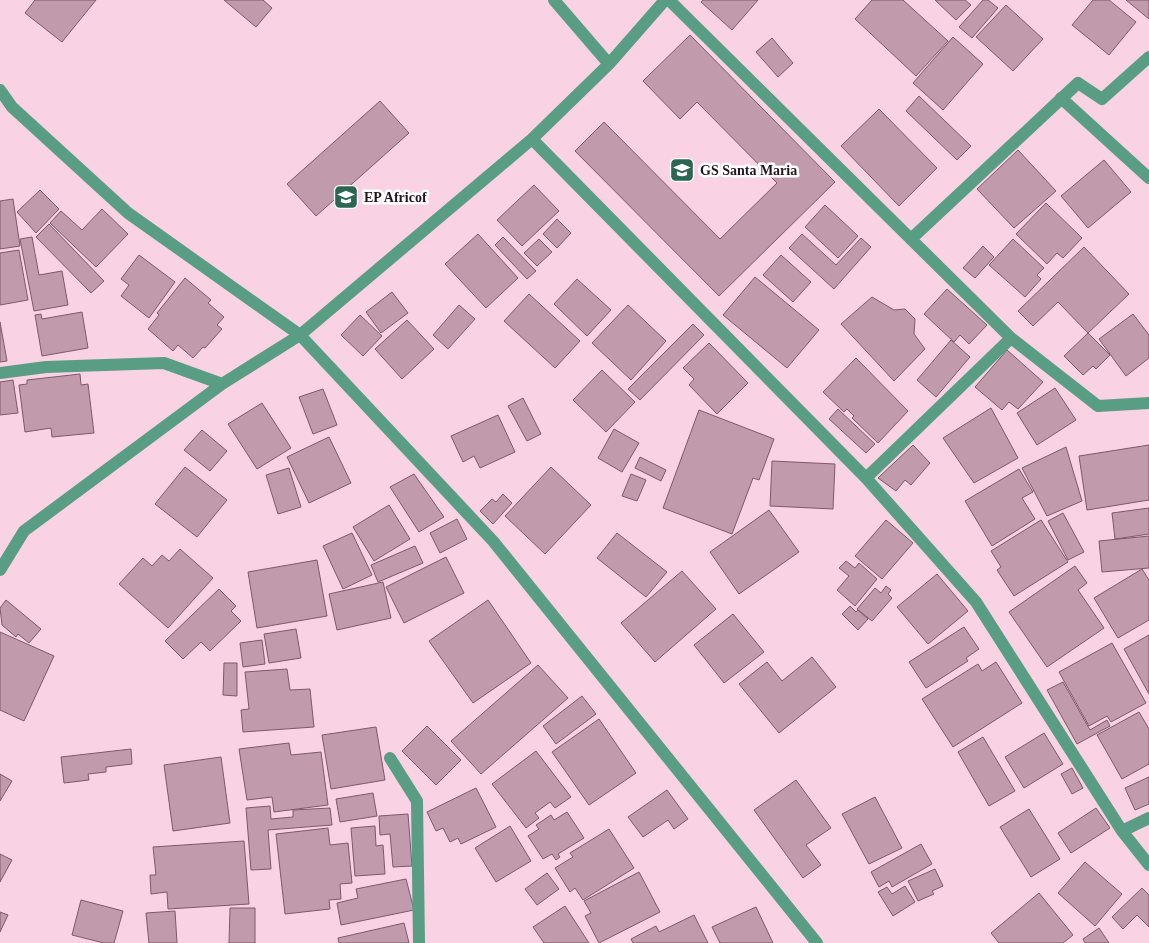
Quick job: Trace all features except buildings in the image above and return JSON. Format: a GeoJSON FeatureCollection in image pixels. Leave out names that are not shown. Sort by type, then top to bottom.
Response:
{"type":"FeatureCollection","features":[{"type":"Feature","properties":{"kind":"street"},"geometry":{"type":"LineString","coordinates":[[554,0],[609,64]]}},
{"type":"Feature","properties":{"kind":"street"},"geometry":{"type":"LineString","coordinates":[[0,570],[24,531],[222,384],[300,335],[532,139],[609,64],[665,0]]}},
{"type":"Feature","properties":{"kind":"street"},"geometry":{"type":"LineString","coordinates":[[670,0],[1011,338],[1098,406],[1149,403]]}},
{"type":"Feature","properties":{"kind":"street"},"geometry":{"type":"LineString","coordinates":[[911,239],[1078,83],[1102,99],[1149,57]]}},
{"type":"Feature","properties":{"kind":"street"},"geometry":{"type":"LineString","coordinates":[[0,90],[12,107],[128,213],[300,335],[493,541],[817,943]]}},
{"type":"Feature","properties":{"kind":"street"},"geometry":{"type":"LineString","coordinates":[[1061,98],[1149,178]]}},
{"type":"Feature","properties":{"kind":"street"},"geometry":{"type":"LineString","coordinates":[[532,139],[866,478],[976,602],[1122,832],[1149,865]]}},
{"type":"Feature","properties":{"kind":"street"},"geometry":{"type":"LineString","coordinates":[[866,478],[1011,338]]}},
{"type":"Feature","properties":{"kind":"street"},"geometry":{"type":"LineString","coordinates":[[0,373],[46,366],[164,363],[222,384]]}},
{"type":"Feature","properties":{"kind":"street"},"geometry":{"type":"LineString","coordinates":[[390,758],[417,801],[419,943]]}},
{"type":"Feature","properties":{"kind":"street"},"geometry":{"type":"LineString","coordinates":[[1122,832],[1149,818]]}},
{"type":"Feature","properties":{"kind":"place","name":"GS Santa Maria"},"geometry":{"type":"Point","coordinates":[682,170]}},
{"type":"Feature","properties":{"kind":"place","name":"EP Africof"},"geometry":{"type":"Point","coordinates":[346,197]}}]}
